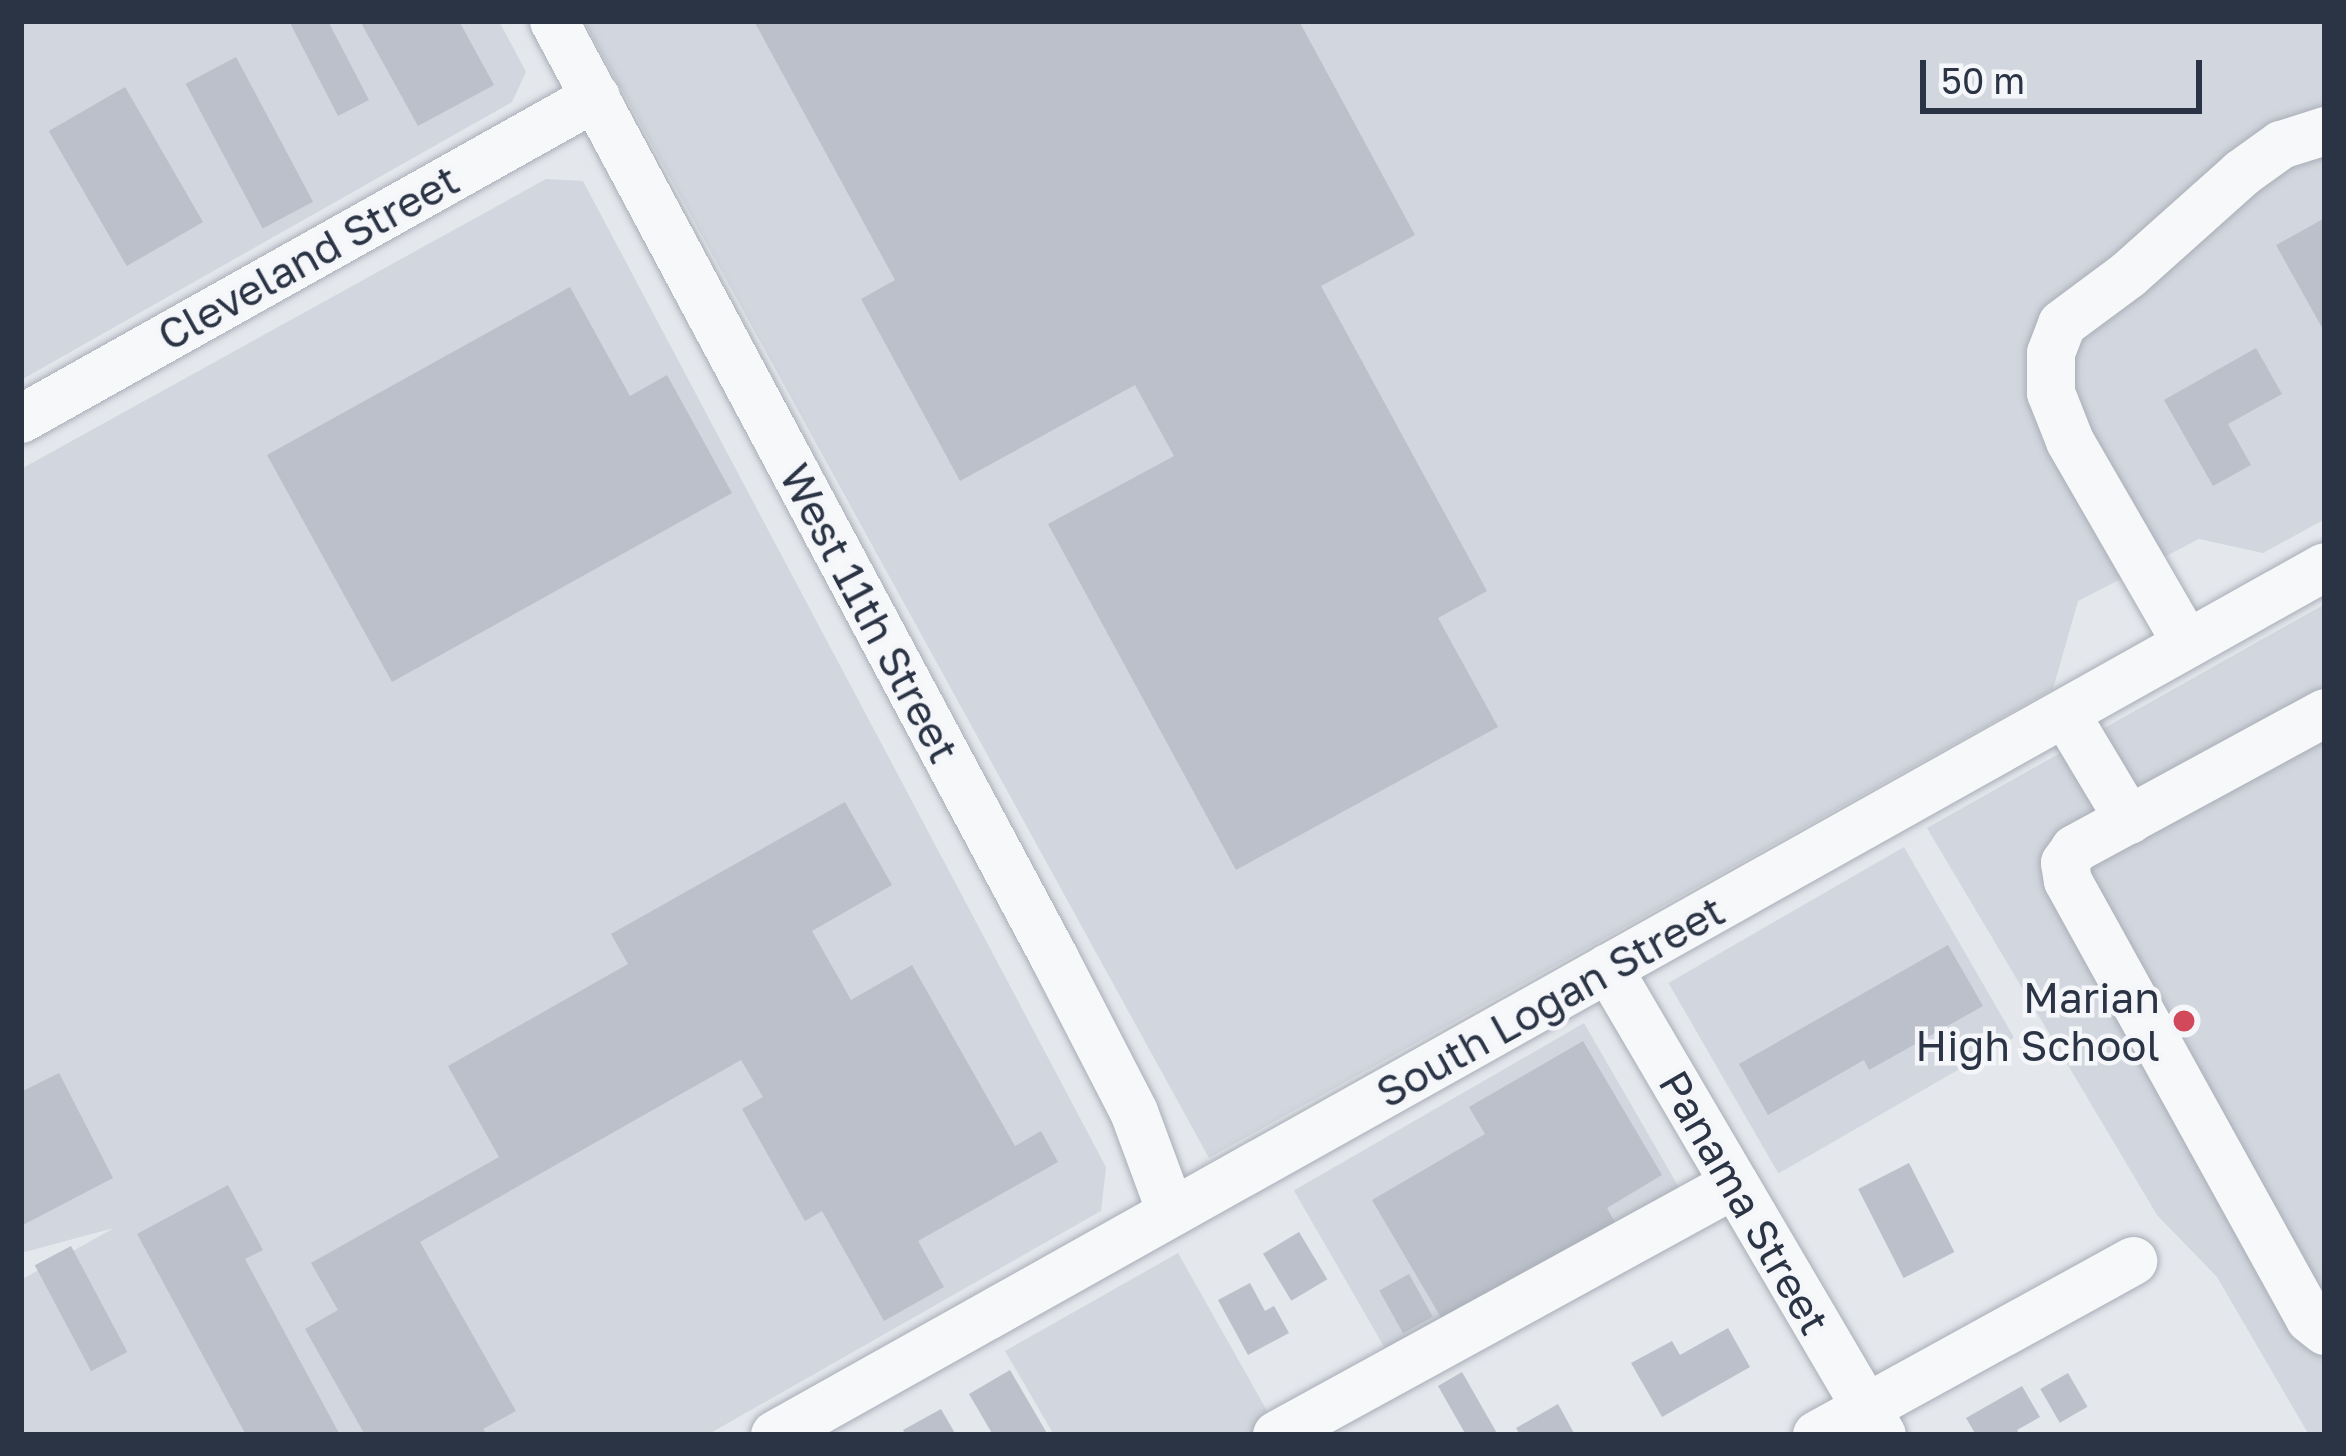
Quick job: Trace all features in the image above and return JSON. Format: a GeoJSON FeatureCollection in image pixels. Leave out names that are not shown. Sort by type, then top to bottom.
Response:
{"type":"FeatureCollection","features":[{"type":"Feature","properties":{"kind":"street","name":"West 11th Street"},"geometry":{"type":"LineString","coordinates":[[554,21],[1065,978],[1133,1112],[1171,1212]]}},
{"type":"Feature","properties":{"kind":"street","name":"Cleveland Street"},"geometry":{"type":"LineString","coordinates":[[21,419],[596,98]]}},
{"type":"Feature","properties":{"kind":"street"},"geometry":{"type":"LineString","coordinates":[[2187,644],[2070,441],[2051,393],[2051,353],[2062,324],[2128,275],[2242,173],[2281,145],[2325,131]]}},
{"type":"Feature","properties":{"kind":"street","name":"South Logan Street"},"geometry":{"type":"LineString","coordinates":[[775,1435],[2325,567]]}},
{"type":"Feature","properties":{"kind":"street"},"geometry":{"type":"LineString","coordinates":[[2065,712],[2128,820]]}},
{"type":"Feature","properties":{"kind":"street"},"geometry":{"type":"LineString","coordinates":[[2325,713],[2075,849],[2065,863],[2068,881],[2310,1318],[2325,1330]]}},
{"type":"Feature","properties":{"kind":"street","name":"Panama Street"},"geometry":{"type":"LineString","coordinates":[[1609,968],[1874,1421]]}},
{"type":"Feature","properties":{"kind":"street"},"geometry":{"type":"LineString","coordinates":[[1277,1435],[1735,1184]]}},
{"type":"Feature","properties":{"kind":"street"},"geometry":{"type":"LineString","coordinates":[[1817,1435],[1874,1421],[2133,1261]]}},
{"type":"Feature","properties":{"kind":"shaded area"},"geometry":{"type":"Polygon","coordinates":[[[21,21],[499,21],[526,72],[512,102],[21,380],[21,21]]]}},
{"type":"Feature","properties":{"kind":"shaded area"},"geometry":{"type":"Polygon","coordinates":[[[584,21],[2325,21],[2325,519],[2263,553],[2199,539],[2078,601],[2053,689],[1209,1158],[584,21]]]}},
{"type":"Feature","properties":{"kind":"shaded area"},"geometry":{"type":"Polygon","coordinates":[[[546,179],[583,181],[1106,1167],[1101,1211],[707,1435],[21,1435],[21,1280],[114,1228],[21,1253],[21,469],[546,179]]]}},
{"type":"Feature","properties":{"kind":"shaded area","name":"Marian High School"},"geometry":{"type":"Polygon","coordinates":[[[2325,604],[2325,1435],[2309,1435],[2217,1277],[2157,1215],[1927,828],[2325,604]]]}},
{"type":"Feature","properties":{"kind":"shaded area"},"geometry":{"type":"Polygon","coordinates":[[[1904,847],[2014,1038],[1778,1174],[1668,983],[1904,847]]]}},
{"type":"Feature","properties":{"kind":"shaded area"},"geometry":{"type":"Polygon","coordinates":[[[1584,1023],[1685,1198],[1395,1365],[1294,1190],[1584,1023]]]}},
{"type":"Feature","properties":{"kind":"shaded area"},"geometry":{"type":"Polygon","coordinates":[[[1178,1253],[1274,1423],[1254,1435],[1054,1435],[1005,1351],[1178,1253]]]}},
{"type":"Feature","properties":{"kind":"building"},"geometry":{"type":"Polygon","coordinates":[[[289,21],[328,21],[369,100],[338,116],[289,21]]]}},
{"type":"Feature","properties":{"kind":"building"},"geometry":{"type":"Polygon","coordinates":[[[360,21],[459,21],[494,85],[418,126],[360,21]]]}},
{"type":"Feature","properties":{"kind":"building"},"geometry":{"type":"Polygon","coordinates":[[[754,21],[1299,21],[1415,235],[1321,286],[1487,591],[1438,618],[1498,727],[1236,870],[1048,524],[1174,456],[1135,385],[960,481],[861,299],[895,280],[754,21]]]}},
{"type":"Feature","properties":{"kind":"building"},"geometry":{"type":"Polygon","coordinates":[[[236,57],[313,202],[263,229],[186,84],[236,57]]]}},
{"type":"Feature","properties":{"kind":"building"},"geometry":{"type":"Polygon","coordinates":[[[125,87],[203,222],[127,266],[49,131],[125,87]]]}},
{"type":"Feature","properties":{"kind":"building"},"geometry":{"type":"Polygon","coordinates":[[[2325,218],[2325,333],[2276,245],[2325,218]]]}},
{"type":"Feature","properties":{"kind":"building"},"geometry":{"type":"Polygon","coordinates":[[[570,287],[630,396],[667,375],[732,493],[392,682],[267,455],[570,287]]]}},
{"type":"Feature","properties":{"kind":"building"},"geometry":{"type":"Polygon","coordinates":[[[2256,348],[2282,394],[2228,424],[2251,465],[2213,486],[2164,400],[2256,348]]]}},
{"type":"Feature","properties":{"kind":"building"},"geometry":{"type":"Polygon","coordinates":[[[845,802],[892,885],[812,931],[851,1000],[912,965],[1015,1146],[1041,1131],[1058,1162],[918,1241],[944,1287],[884,1321],[822,1211],[805,1221],[742,1109],[763,1097],[741,1060],[420,1242],[516,1411],[483,1429],[487,1435],[365,1435],[305,1329],[338,1310],[311,1263],[499,1157],[448,1066],[628,964],[611,934],[845,802]]]}},
{"type":"Feature","properties":{"kind":"building"},"geometry":{"type":"Polygon","coordinates":[[[1948,945],[1983,1006],[1869,1070],[1864,1060],[1768,1115],[1739,1064],[1948,945]]]}},
{"type":"Feature","properties":{"kind":"building"},"geometry":{"type":"Polygon","coordinates":[[[1583,1041],[1662,1175],[1607,1208],[1615,1222],[1443,1321],[1372,1200],[1485,1134],[1469,1107],[1583,1041]]]}},
{"type":"Feature","properties":{"kind":"building"},"geometry":{"type":"Polygon","coordinates":[[[59,1073],[113,1178],[21,1226],[21,1092],[59,1073]]]}},
{"type":"Feature","properties":{"kind":"building"},"geometry":{"type":"Polygon","coordinates":[[[1909,1163],[1954,1252],[1904,1278],[1858,1189],[1909,1163]]]}},
{"type":"Feature","properties":{"kind":"building"},"geometry":{"type":"Polygon","coordinates":[[[228,1185],[263,1250],[245,1259],[340,1435],[246,1435],[137,1234],[228,1185]]]}},
{"type":"Feature","properties":{"kind":"building"},"geometry":{"type":"Polygon","coordinates":[[[1299,1232],[1327,1279],[1291,1301],[1263,1254],[1299,1232]]]}},
{"type":"Feature","properties":{"kind":"building"},"geometry":{"type":"Polygon","coordinates":[[[71,1246],[127,1352],[91,1371],[35,1265],[71,1246]]]}},
{"type":"Feature","properties":{"kind":"building"},"geometry":{"type":"Polygon","coordinates":[[[1409,1274],[1433,1317],[1403,1333],[1379,1290],[1409,1274]]]}},
{"type":"Feature","properties":{"kind":"building"},"geometry":{"type":"Polygon","coordinates":[[[1250,1283],[1265,1311],[1274,1306],[1289,1333],[1248,1355],[1218,1300],[1250,1283]]]}},
{"type":"Feature","properties":{"kind":"building"},"geometry":{"type":"Polygon","coordinates":[[[1728,1328],[1750,1367],[1662,1417],[1631,1363],[1672,1341],[1680,1355],[1728,1328]]]}},
{"type":"Feature","properties":{"kind":"building"},"geometry":{"type":"Polygon","coordinates":[[[1010,1370],[1048,1435],[993,1435],[969,1394],[1010,1370]]]}},
{"type":"Feature","properties":{"kind":"building"},"geometry":{"type":"Polygon","coordinates":[[[1462,1372],[1498,1435],[1466,1435],[1438,1386],[1462,1372]]]}},
{"type":"Feature","properties":{"kind":"building"},"geometry":{"type":"Polygon","coordinates":[[[2068,1373],[2088,1407],[2060,1423],[2040,1389],[2068,1373]]]}},
{"type":"Feature","properties":{"kind":"building"},"geometry":{"type":"Polygon","coordinates":[[[2022,1386],[2040,1417],[2017,1430],[2020,1435],[1976,1435],[1966,1418],[2022,1386]]]}},
{"type":"Feature","properties":{"kind":"building"},"geometry":{"type":"Polygon","coordinates":[[[1558,1404],[1575,1435],[1520,1435],[1516,1428],[1558,1404]]]}},
{"type":"Feature","properties":{"kind":"building"},"geometry":{"type":"Polygon","coordinates":[[[941,1409],[956,1435],[906,1435],[903,1430],[941,1409]]]}},
{"type":"Feature","properties":{"kind":"place","name":"Marian High School"},"geometry":{"type":"Point","coordinates":[2184,1021]}}]}
